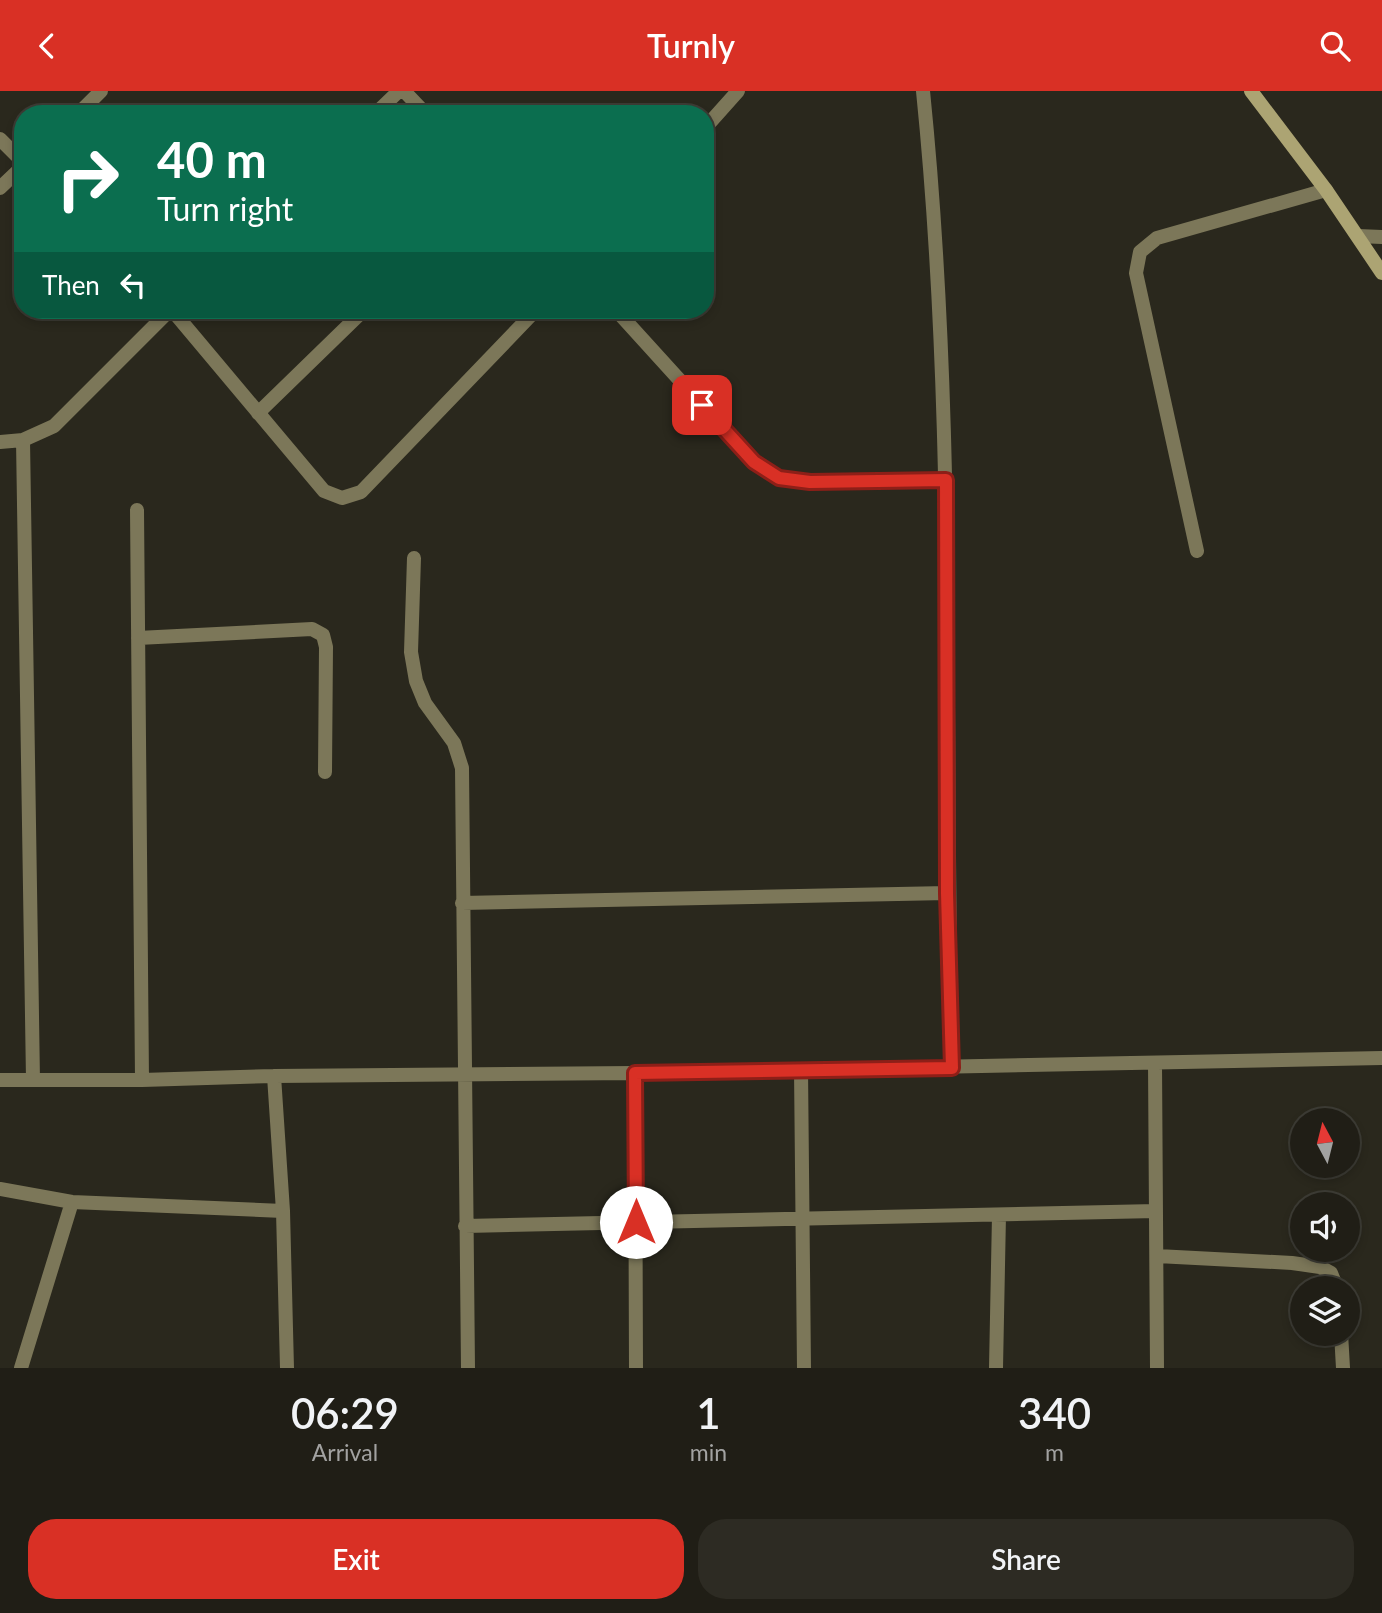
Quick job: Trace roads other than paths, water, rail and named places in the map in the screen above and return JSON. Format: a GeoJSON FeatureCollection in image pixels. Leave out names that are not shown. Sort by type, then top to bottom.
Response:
{"type":"FeatureCollection","features":[{"type":"Feature","properties":{"kind":"street"},"geometry":{"type":"LineString","coordinates":[[87,105],[101,91]]}},
{"type":"Feature","properties":{"kind":"street"},"geometry":{"type":"LineString","coordinates":[[385,105],[401,91],[416,105]]}},
{"type":"Feature","properties":{"kind":"street"},"geometry":{"type":"LineString","coordinates":[[714,118],[738,91]]}},
{"type":"Feature","properties":{"kind":"street"},"geometry":{"type":"LineString","coordinates":[[923,91],[934,196],[946,480],[947,893],[952,1068]]}},
{"type":"Feature","properties":{"kind":"street"},"geometry":{"type":"LineString","coordinates":[[1251,91],[1326,190],[1382,274]]}},
{"type":"Feature","properties":{"kind":"street"},"geometry":{"type":"LineString","coordinates":[[0,139],[14,154]]}},
{"type":"Feature","properties":{"kind":"street"},"geometry":{"type":"LineString","coordinates":[[0,188],[14,173]]}},
{"type":"Feature","properties":{"kind":"street"},"geometry":{"type":"LineString","coordinates":[[1197,551],[1136,273],[1140,252],[1157,238],[1326,190]]}},
{"type":"Feature","properties":{"kind":"street"},"geometry":{"type":"LineString","coordinates":[[1358,236],[1382,237]]}},
{"type":"Feature","properties":{"kind":"street"},"geometry":{"type":"LineString","coordinates":[[0,442],[23,440],[54,426],[162,319]]}},
{"type":"Feature","properties":{"kind":"street"},"geometry":{"type":"LineString","coordinates":[[179,319],[324,491],[342,498],[361,492],[527,319]]}},
{"type":"Feature","properties":{"kind":"street"},"geometry":{"type":"LineString","coordinates":[[258,413],[355,319]]}},
{"type":"Feature","properties":{"kind":"street"},"geometry":{"type":"LineString","coordinates":[[624,319],[754,462],[779,478],[810,482],[946,480]]}},
{"type":"Feature","properties":{"kind":"street"},"geometry":{"type":"LineString","coordinates":[[23,440],[33,1080]]}},
{"type":"Feature","properties":{"kind":"street"},"geometry":{"type":"LineString","coordinates":[[137,510],[142,1080]]}},
{"type":"Feature","properties":{"kind":"street"},"geometry":{"type":"LineString","coordinates":[[414,558],[411,652],[416,681],[425,703],[454,743],[462,768],[468,1368]]}},
{"type":"Feature","properties":{"kind":"street"},"geometry":{"type":"LineString","coordinates":[[138,638],[312,629],[323,635],[326,647],[325,772]]}},
{"type":"Feature","properties":{"kind":"street"},"geometry":{"type":"LineString","coordinates":[[462,903],[947,893]]}},
{"type":"Feature","properties":{"kind":"street"},"geometry":{"type":"LineString","coordinates":[[0,1080],[952,1068],[1382,1058]]}},
{"type":"Feature","properties":{"kind":"street"},"geometry":{"type":"LineString","coordinates":[[1155,1063],[1157,1368]]}},
{"type":"Feature","properties":{"kind":"street"},"geometry":{"type":"LineString","coordinates":[[801,1069],[805,1220],[804,1368]]}},
{"type":"Feature","properties":{"kind":"street"},"geometry":{"type":"LineString","coordinates":[[635,1073],[636,1368]]}},
{"type":"Feature","properties":{"kind":"street"},"geometry":{"type":"LineString","coordinates":[[274,1076],[283,1211],[287,1368]]}},
{"type":"Feature","properties":{"kind":"street"},"geometry":{"type":"LineString","coordinates":[[0,1189],[72,1202],[283,1211]]}},
{"type":"Feature","properties":{"kind":"street"},"geometry":{"type":"LineString","coordinates":[[21,1368],[72,1202]]}},
{"type":"Feature","properties":{"kind":"street"},"geometry":{"type":"LineString","coordinates":[[465,1226],[1156,1211]]}},
{"type":"Feature","properties":{"kind":"street"},"geometry":{"type":"LineString","coordinates":[[996,1368],[999,1215]]}},
{"type":"Feature","properties":{"kind":"street"},"geometry":{"type":"LineString","coordinates":[[1157,1256],[1292,1263],[1320,1267],[1332,1276]]}},
{"type":"Feature","properties":{"kind":"street"},"geometry":{"type":"LineString","coordinates":[[1342,1346],[1343,1368]]}}]}
